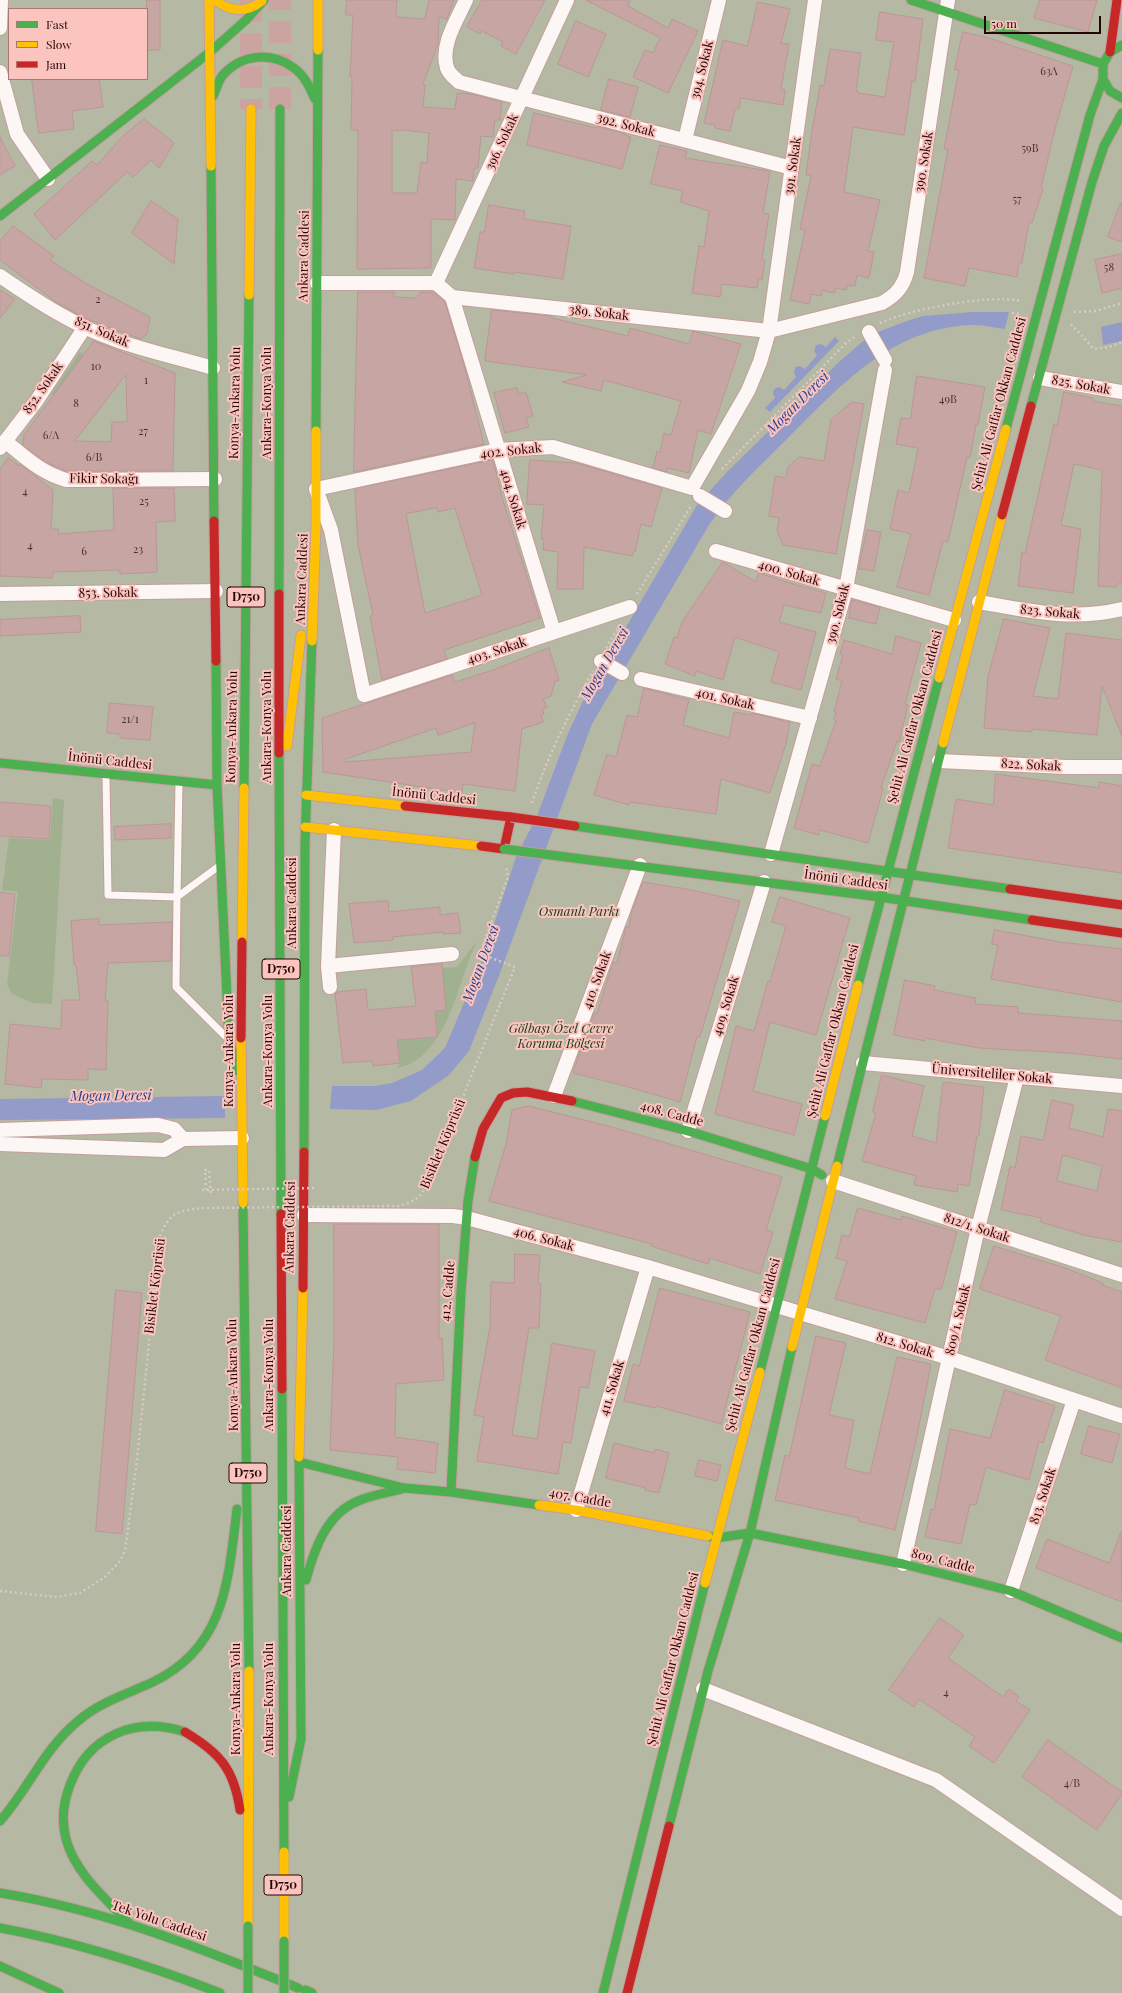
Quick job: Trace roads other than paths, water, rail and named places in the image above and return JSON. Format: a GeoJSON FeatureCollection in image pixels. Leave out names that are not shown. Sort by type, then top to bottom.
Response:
{"type":"FeatureCollection","features":[{"type":"Feature","properties":{"kind":"main road"},"geometry":{"type":"LineString","coordinates":[[210,0],[217,785],[229,1040],[241,1085]]}},
{"type":"Feature","properties":{"kind":"main road"},"geometry":{"type":"LineString","coordinates":[[215,0],[227,8],[242,10],[255,6],[264,0]]}},
{"type":"Feature","properties":{"kind":"main road"},"geometry":{"type":"LineString","coordinates":[[0,216],[210,52],[246,20],[264,0]]}},
{"type":"Feature","properties":{"kind":"main road","name":"Ankara Caddesi"},"geometry":{"type":"LineString","coordinates":[[283,1829],[300,1739],[299,1462],[304,1215],[305,826],[316,524],[318,0]]}},
{"type":"Feature","properties":{"kind":"main road"},"geometry":{"type":"LineString","coordinates":[[911,0],[948,6],[1103,64],[1110,52],[1117,0]]}},
{"type":"Feature","properties":{"kind":"main road"},"geometry":{"type":"LineString","coordinates":[[1110,52],[1122,45]]}},
{"type":"Feature","properties":{"kind":"main road"},"geometry":{"type":"LineString","coordinates":[[210,103],[215,86],[224,72],[237,61],[256,57],[276,59],[288,64],[302,73],[312,88],[318,108]]}},
{"type":"Feature","properties":{"kind":"main road","name":"Şehit Ali Gaffar Okkan Caddesi"},"geometry":{"type":"LineString","coordinates":[[603,1993],[716,1538],[778,1306],[880,897],[1090,115],[1103,79],[1103,64]]}},
{"type":"Feature","properties":{"kind":"main road"},"geometry":{"type":"LineString","coordinates":[[1103,79],[1110,91],[1122,98]]}},
{"type":"Feature","properties":{"kind":"main road"},"geometry":{"type":"LineString","coordinates":[[163,90],[186,82]]}},
{"type":"Feature","properties":{"kind":"main road"},"geometry":{"type":"LineString","coordinates":[[202,90],[210,103]]}},
{"type":"Feature","properties":{"kind":"main road","name":"Konya-Ankara Yolu"},"geometry":{"type":"LineString","coordinates":[[248,1993],[249,1861],[247,1438],[241,1085],[251,109]]}},
{"type":"Feature","properties":{"kind":"main road","name":"Ankara-Konya Yolu"},"geometry":{"type":"LineString","coordinates":[[280,109],[280,796],[284,1993]]}},
{"type":"Feature","properties":{"kind":"main road"},"geometry":{"type":"LineString","coordinates":[[627,1993],[703,1689],[750,1533],[800,1313],[832,1181],[979,602],[1092,182],[1104,146],[1122,113]]}},
{"type":"Feature","properties":{"kind":"main road"},"geometry":{"type":"LineString","coordinates":[[280,796],[316,524]]}},
{"type":"Feature","properties":{"kind":"main road","name":"İnönü Caddesi"},"geometry":{"type":"LineString","coordinates":[[0,763],[106,775],[217,785]]}},
{"type":"Feature","properties":{"kind":"main road","name":"İnönü Caddesi"},"geometry":{"type":"LineString","coordinates":[[306,796],[511,817],[576,826],[584,832],[771,854],[911,873],[1122,905]]}},
{"type":"Feature","properties":{"kind":"main road"},"geometry":{"type":"LineString","coordinates":[[504,849],[511,817]]}},
{"type":"Feature","properties":{"kind":"main road","name":"İnönü Caddesi"},"geometry":{"type":"LineString","coordinates":[[305,826],[566,857],[579,855],[640,866],[880,897],[1122,933]]}},
{"type":"Feature","properties":{"kind":"main road","name":"408. Cadde"},"geometry":{"type":"LineString","coordinates":[[500,1099],[514,1092],[539,1092],[688,1131],[812,1169],[832,1181]]}},
{"type":"Feature","properties":{"kind":"main road","name":"412. Cadde"},"geometry":{"type":"LineString","coordinates":[[451,1492],[457,1336],[471,1178],[480,1136],[489,1116],[500,1099]]}},
{"type":"Feature","properties":{"kind":"main road","name":"D750"},"geometry":{"type":"LineString","coordinates":[[0,1821],[18,1798],[43,1757],[83,1716],[106,1702],[136,1690],[180,1666],[202,1647],[214,1627],[222,1603],[247,1438]]}},
{"type":"Feature","properties":{"kind":"main road"},"geometry":{"type":"LineString","coordinates":[[299,1462],[404,1488]]}},
{"type":"Feature","properties":{"kind":"main road"},"geometry":{"type":"LineString","coordinates":[[300,1599],[314,1553],[323,1533],[343,1509],[355,1502],[404,1488]]}},
{"type":"Feature","properties":{"kind":"main road","name":"407. Cadde"},"geometry":{"type":"LineString","coordinates":[[404,1488],[451,1492],[576,1510],[716,1538],[750,1533]]}},
{"type":"Feature","properties":{"kind":"main road","name":"809. Cadde"},"geometry":{"type":"LineString","coordinates":[[750,1533],[903,1564],[1011,1592],[1122,1638]]}},
{"type":"Feature","properties":{"kind":"main road","name":"D750"},"geometry":{"type":"LineString","coordinates":[[129,1923],[94,1885],[71,1854],[62,1823],[67,1791],[78,1764],[89,1750],[106,1738],[135,1726],[153,1725],[172,1727],[189,1732],[204,1741],[228,1768],[237,1788],[249,1861]]}},
{"type":"Feature","properties":{"kind":"main road","name":"Tek Yolu Caddesi"},"geometry":{"type":"LineString","coordinates":[[0,1893],[95,1913],[129,1923],[188,1943],[309,1992]]}},
{"type":"Feature","properties":{"kind":"main road"},"geometry":{"type":"LineString","coordinates":[[0,1928],[71,1942],[140,1963],[220,1993]]}},
{"type":"Feature","properties":{"kind":"main road"},"geometry":{"type":"LineString","coordinates":[[0,1966],[59,1993]]}},
{"type":"Feature","properties":{"kind":"street"},"geometry":{"type":"LineString","coordinates":[[0,28],[1,0]]}},
{"type":"Feature","properties":{"kind":"street","name":"392. Sokak"},"geometry":{"type":"LineString","coordinates":[[466,0],[450,34],[446,52],[447,69],[460,82],[792,168]]}},
{"type":"Feature","properties":{"kind":"street","name":"396. Sokak"},"geometry":{"type":"LineString","coordinates":[[436,283],[567,0]]}},
{"type":"Feature","properties":{"kind":"street","name":"394. Sokak"},"geometry":{"type":"LineString","coordinates":[[685,140],[719,0]]}},
{"type":"Feature","properties":{"kind":"street","name":"391. Sokak"},"geometry":{"type":"LineString","coordinates":[[722,438],[748,391],[760,362],[769,332],[816,0]]}},
{"type":"Feature","properties":{"kind":"street","name":"390. Sokak"},"geometry":{"type":"LineString","coordinates":[[882,303],[897,293],[904,283],[907,272],[948,6]]}},
{"type":"Feature","properties":{"kind":"street"},"geometry":{"type":"LineString","coordinates":[[0,72],[17,134],[48,179]]}},
{"type":"Feature","properties":{"kind":"street","name":"851. Sokak"},"geometry":{"type":"LineString","coordinates":[[0,276],[21,291],[85,327],[113,340],[213,368]]}},
{"type":"Feature","properties":{"kind":"street"},"geometry":{"type":"LineString","coordinates":[[317,283],[436,283],[452,297]]}},
{"type":"Feature","properties":{"kind":"street","name":"389. Sokak"},"geometry":{"type":"LineString","coordinates":[[452,297],[769,332],[882,303]]}},
{"type":"Feature","properties":{"kind":"street","name":"404. Sokak"},"geometry":{"type":"LineString","coordinates":[[452,297],[554,632]]}},
{"type":"Feature","properties":{"kind":"street","name":"852. Sokak"},"geometry":{"type":"LineString","coordinates":[[3,445],[36,400],[85,327]]}},
{"type":"Feature","properties":{"kind":"street","name":"390. Sokak"},"geometry":{"type":"LineString","coordinates":[[771,854],[846,589],[885,365],[869,332]]}},
{"type":"Feature","properties":{"kind":"street","name":"825. Sokak"},"geometry":{"type":"LineString","coordinates":[[1040,378],[1122,392]]}},
{"type":"Feature","properties":{"kind":"street","name":"402. Sokak"},"geometry":{"type":"LineString","coordinates":[[316,489],[498,450],[553,447],[692,488],[722,438]]}},
{"type":"Feature","properties":{"kind":"street","name":"Fikir Sokağı"},"geometry":{"type":"LineString","coordinates":[[3,445],[46,474],[66,480],[215,479]]}},
{"type":"Feature","properties":{"kind":"street","name":"403. Sokak"},"geometry":{"type":"LineString","coordinates":[[316,489],[330,530],[364,696],[630,607]]}},
{"type":"Feature","properties":{"kind":"street"},"geometry":{"type":"LineString","coordinates":[[700,496],[726,511]]}},
{"type":"Feature","properties":{"kind":"street","name":"400. Sokak"},"geometry":{"type":"LineString","coordinates":[[716,551],[954,620]]}},
{"type":"Feature","properties":{"kind":"street","name":"853. Sokak"},"geometry":{"type":"LineString","coordinates":[[0,594],[216,591]]}},
{"type":"Feature","properties":{"kind":"street","name":"823. Sokak"},"geometry":{"type":"LineString","coordinates":[[979,602],[1037,613],[1059,615],[1097,614],[1122,609]]}},
{"type":"Feature","properties":{"kind":"street"},"geometry":{"type":"LineString","coordinates":[[601,661],[622,673]]}},
{"type":"Feature","properties":{"kind":"street","name":"401. Sokak"},"geometry":{"type":"LineString","coordinates":[[641,679],[810,718]]}},
{"type":"Feature","properties":{"kind":"street","name":"822. Sokak"},"geometry":{"type":"LineString","coordinates":[[939,760],[1066,767],[1122,767]]}},
{"type":"Feature","properties":{"kind":"street"},"geometry":{"type":"LineString","coordinates":[[330,987],[328,966],[334,830]]}},
{"type":"Feature","properties":{"kind":"street","name":"410. Sokak"},"geometry":{"type":"LineString","coordinates":[[554,1096],[640,866]]}},
{"type":"Feature","properties":{"kind":"street","name":"409. Sokak"},"geometry":{"type":"LineString","coordinates":[[688,1131],[764,882]]}},
{"type":"Feature","properties":{"kind":"street"},"geometry":{"type":"LineString","coordinates":[[328,966],[452,954]]}},
{"type":"Feature","properties":{"kind":"street","name":"Üniversiteliler Sokak"},"geometry":{"type":"LineString","coordinates":[[863,1063],[1122,1086]]}},
{"type":"Feature","properties":{"kind":"street","name":"809/1. Sokak"},"geometry":{"type":"LineString","coordinates":[[903,1564],[978,1228],[1017,1077]]}},
{"type":"Feature","properties":{"kind":"street"},"geometry":{"type":"LineString","coordinates":[[0,1130],[158,1125],[174,1129],[183,1139]]}},
{"type":"Feature","properties":{"kind":"street"},"geometry":{"type":"LineString","coordinates":[[0,1144],[164,1150],[183,1139],[242,1138]]}},
{"type":"Feature","properties":{"kind":"street","name":"812/1. Sokak"},"geometry":{"type":"LineString","coordinates":[[832,1181],[1122,1275]]}},
{"type":"Feature","properties":{"kind":"street","name":"406. Sokak"},"geometry":{"type":"LineString","coordinates":[[304,1215],[453,1216],[467,1218],[648,1267],[778,1306]]}},
{"type":"Feature","properties":{"kind":"street","name":"411. Sokak"},"geometry":{"type":"LineString","coordinates":[[576,1510],[648,1267]]}},
{"type":"Feature","properties":{"kind":"street","name":"812. Sokak"},"geometry":{"type":"LineString","coordinates":[[778,1306],[949,1358],[1122,1416]]}},
{"type":"Feature","properties":{"kind":"street","name":"813. Sokak"},"geometry":{"type":"LineString","coordinates":[[1011,1592],[1074,1400]]}},
{"type":"Feature","properties":{"kind":"street"},"geometry":{"type":"LineString","coordinates":[[703,1689],[936,1780],[1122,1909]]}},
{"type":"Feature","properties":{"kind":"lane"},"geometry":{"type":"LineString","coordinates":[[106,775],[108,895],[177,897],[221,865]]}},
{"type":"Feature","properties":{"kind":"lane"},"geometry":{"type":"LineString","coordinates":[[179,781],[176,987],[229,1040]]}},
{"type":"Feature","properties":{"kind":"water","name":"Mogan Deresi"},"geometry":{"type":"Polygon","coordinates":[[[973,312],[1009,312],[1005,329],[982,325],[946,328],[918,336],[893,348],[848,380],[827,399],[755,470],[717,513],[592,724],[500,973],[469,1051],[449,1075],[411,1101],[376,1110],[330,1109],[332,1086],[375,1086],[392,1083],[422,1070],[445,1048],[483,958],[516,857],[537,816],[567,736],[582,703],[697,505],[728,471],[839,362],[862,342],[875,333],[923,316],[973,312]]]}},
{"type":"Feature","properties":{"kind":"water"},"geometry":{"type":"Polygon","coordinates":[[[1122,322],[1122,341],[1103,345],[1101,327],[1122,322]]]}},
{"type":"Feature","properties":{"kind":"water"},"geometry":{"type":"Polygon","coordinates":[[[835,337],[839,341],[770,412],[765,408],[775,398],[773,394],[774,389],[779,387],[784,390],[796,377],[794,373],[795,367],[800,366],[805,369],[817,355],[814,351],[816,345],[821,344],[826,347],[835,337]]]}},
{"type":"Feature","properties":{"kind":"water"},"geometry":{"type":"Polygon","coordinates":[[[225,1096],[225,1118],[0,1120],[0,1099],[225,1096]]]}},
{"type":"Feature","properties":{"kind":"tunnel"},"geometry":{"type":"LineString","coordinates":[[251,0],[251,109]]}},
{"type":"Feature","properties":{"kind":"tunnel"},"geometry":{"type":"LineString","coordinates":[[280,0],[280,109]]}},
{"type":"Feature","properties":{"kind":"park label","name":"Osmanlı Parkı"},"geometry":{"type":"Point","coordinates":[579,912]}},
{"type":"Feature","properties":{"kind":"park label","name":"Gölbaşı Özel Çevre Koruma Bölgesi"},"geometry":{"type":"Point","coordinates":[561,1036]}}]}
